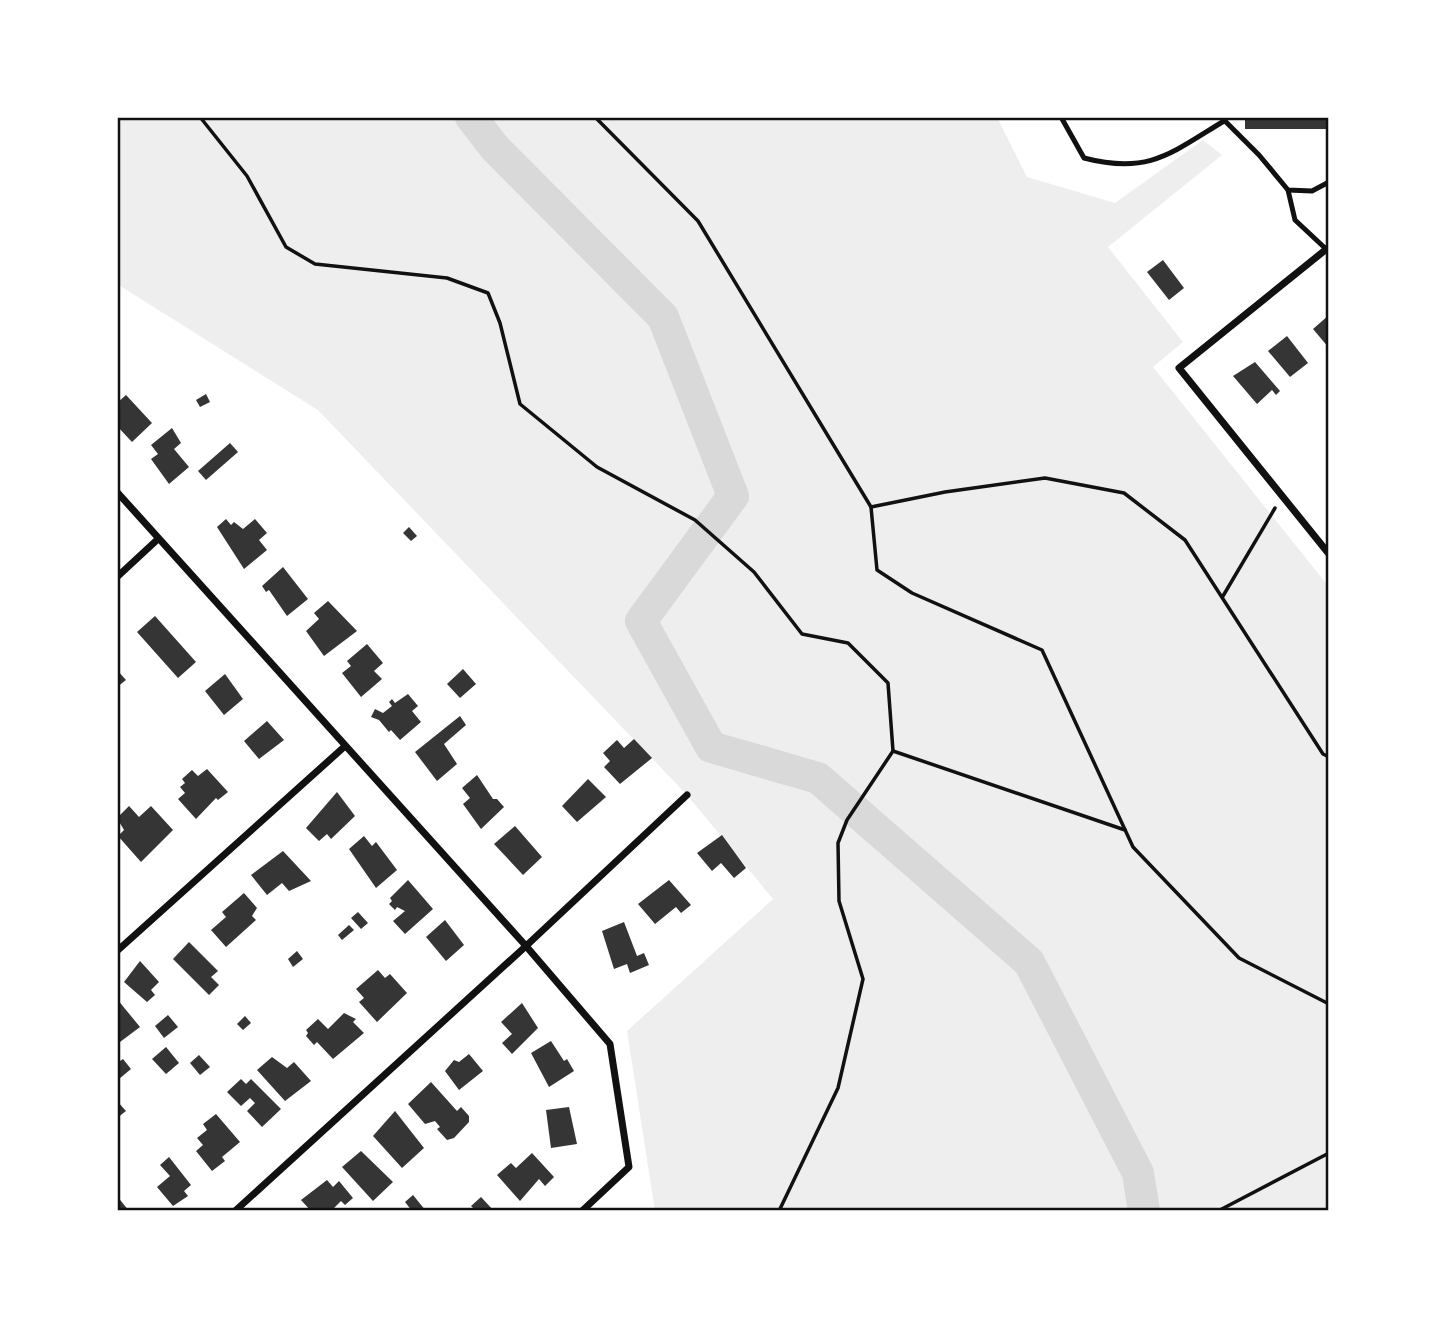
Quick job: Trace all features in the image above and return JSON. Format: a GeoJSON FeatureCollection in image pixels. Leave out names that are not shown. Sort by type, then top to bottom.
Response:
{"type":"FeatureCollection","features":[{"type":"Feature","properties":{"kind":"street"},"geometry":{"type":"LineString","coordinates":[[1327,248],[1179,368],[1329,554]]}},
{"type":"Feature","properties":{"kind":"street"},"geometry":{"type":"LineString","coordinates":[[117,492],[526,946],[610,1044],[629,1167],[582,1211]]}},
{"type":"Feature","properties":{"kind":"street"},"geometry":{"type":"LineString","coordinates":[[117,577],[158,539]]}},
{"type":"Feature","properties":{"kind":"street"},"geometry":{"type":"LineString","coordinates":[[117,951],[344,747]]}},
{"type":"Feature","properties":{"kind":"street"},"geometry":{"type":"LineString","coordinates":[[235,1211],[526,946],[687,794]]}},
{"type":"Feature","properties":{"kind":"lane"},"geometry":{"type":"LineString","coordinates":[[1061,117],[1084,158],[1114,166],[1161,159],[1223,119],[1259,155],[1288,191],[1295,220],[1327,248]]}},
{"type":"Feature","properties":{"kind":"lane"},"geometry":{"type":"LineString","coordinates":[[1288,191],[1312,191],[1329,182]]}},
{"type":"Feature","properties":{"kind":"path"},"geometry":{"type":"LineString","coordinates":[[200,117],[247,176],[286,247],[315,264],[447,278],[488,293],[500,323],[520,404],[597,467],[695,520],[754,572],[802,634],[848,643],[888,683],[893,751],[847,820],[838,843],[839,901],[863,979],[838,1088],[779,1211]]}},
{"type":"Feature","properties":{"kind":"path"},"geometry":{"type":"LineString","coordinates":[[595,117],[698,221],[871,507],[877,570],[912,593],[1042,650],[1133,847],[1239,958],[1329,1004]]}},
{"type":"Feature","properties":{"kind":"path"},"geometry":{"type":"LineString","coordinates":[[871,507],[945,492],[1045,478],[1124,493],[1185,540],[1323,754],[1329,757]]}},
{"type":"Feature","properties":{"kind":"path"},"geometry":{"type":"LineString","coordinates":[[1223,596],[1282,496]]}},
{"type":"Feature","properties":{"kind":"path"},"geometry":{"type":"LineString","coordinates":[[893,751],[1125,830]]}},
{"type":"Feature","properties":{"kind":"path"},"geometry":{"type":"LineString","coordinates":[[1218,1211],[1329,1153]]}},
{"type":"Feature","properties":{"kind":"shaded area"},"geometry":{"type":"Polygon","coordinates":[[[117,117],[997,117],[1027,177],[1115,203],[1203,140],[1222,155],[1108,247],[1183,342],[1153,367],[1329,587],[1329,1211],[655,1211],[627,1031],[773,899],[687,795],[318,410],[117,284],[117,117]]]}},
{"type":"Feature","properties":{"kind":"building"},"geometry":{"type":"Polygon","coordinates":[[[1245,117],[1326,117],[1326,129],[1245,129],[1245,117]]]}},
{"type":"Feature","properties":{"kind":"building"},"geometry":{"type":"Polygon","coordinates":[[[1163,260],[1184,288],[1169,300],[1147,272],[1163,260]]]}},
{"type":"Feature","properties":{"kind":"building"},"geometry":{"type":"Polygon","coordinates":[[[1329,315],[1329,348],[1313,329],[1329,315]]]}},
{"type":"Feature","properties":{"kind":"building"},"geometry":{"type":"Polygon","coordinates":[[[1287,336],[1308,363],[1290,377],[1268,351],[1287,336]]]}},
{"type":"Feature","properties":{"kind":"building"},"geometry":{"type":"Polygon","coordinates":[[[1255,362],[1280,391],[1276,395],[1272,390],[1257,404],[1233,376],[1255,362]]]}},
{"type":"Feature","properties":{"kind":"building"},"geometry":{"type":"Polygon","coordinates":[[[206,394],[210,402],[200,407],[196,400],[206,394]]]}},
{"type":"Feature","properties":{"kind":"building"},"geometry":{"type":"Polygon","coordinates":[[[126,395],[152,423],[132,442],[117,426],[117,403],[126,395]]]}},
{"type":"Feature","properties":{"kind":"building"},"geometry":{"type":"Polygon","coordinates":[[[172,428],[181,443],[174,449],[189,467],[169,484],[151,459],[158,454],[151,445],[172,428]]]}},
{"type":"Feature","properties":{"kind":"building"},"geometry":{"type":"Polygon","coordinates":[[[230,443],[238,452],[206,480],[198,471],[230,443]]]}},
{"type":"Feature","properties":{"kind":"building"},"geometry":{"type":"Polygon","coordinates":[[[226,519],[231,525],[234,522],[243,529],[255,519],[267,533],[259,540],[267,550],[244,569],[217,527],[226,519]]]}},
{"type":"Feature","properties":{"kind":"building"},"geometry":{"type":"Polygon","coordinates":[[[409,527],[417,536],[411,541],[403,533],[409,527]]]}},
{"type":"Feature","properties":{"kind":"building"},"geometry":{"type":"Polygon","coordinates":[[[283,567],[308,599],[287,616],[269,590],[266,592],[262,586],[283,567]]]}},
{"type":"Feature","properties":{"kind":"building"},"geometry":{"type":"Polygon","coordinates":[[[328,601],[357,631],[324,656],[306,631],[319,619],[314,613],[328,601]]]}},
{"type":"Feature","properties":{"kind":"building"},"geometry":{"type":"Polygon","coordinates":[[[155,616],[196,662],[178,678],[137,632],[155,616]]]}},
{"type":"Feature","properties":{"kind":"building"},"geometry":{"type":"Polygon","coordinates":[[[367,644],[383,663],[374,671],[382,679],[361,697],[342,673],[351,666],[347,661],[367,644]]]}},
{"type":"Feature","properties":{"kind":"building"},"geometry":{"type":"Polygon","coordinates":[[[463,669],[476,684],[460,698],[447,684],[463,669]]]}},
{"type":"Feature","properties":{"kind":"building"},"geometry":{"type":"Polygon","coordinates":[[[117,670],[126,680],[117,687],[117,670]]]}},
{"type":"Feature","properties":{"kind":"building"},"geometry":{"type":"Polygon","coordinates":[[[225,674],[243,699],[224,715],[205,691],[225,674]]]}},
{"type":"Feature","properties":{"kind":"building"},"geometry":{"type":"Polygon","coordinates":[[[408,694],[418,706],[412,711],[421,722],[400,740],[379,720],[371,717],[375,709],[383,713],[392,706],[389,702],[392,699],[395,703],[408,694]]]}},
{"type":"Feature","properties":{"kind":"building"},"geometry":{"type":"Polygon","coordinates":[[[460,716],[466,725],[444,744],[457,764],[437,781],[415,752],[460,716]]]}},
{"type":"Feature","properties":{"kind":"building"},"geometry":{"type":"Polygon","coordinates":[[[267,721],[284,740],[259,759],[244,741],[267,721]]]}},
{"type":"Feature","properties":{"kind":"building"},"geometry":{"type":"Polygon","coordinates":[[[634,739],[652,758],[620,784],[604,767],[610,761],[603,753],[617,740],[624,748],[634,739]]]}},
{"type":"Feature","properties":{"kind":"building"},"geometry":{"type":"Polygon","coordinates":[[[207,769],[228,792],[218,800],[216,798],[196,819],[178,799],[185,793],[180,787],[185,783],[182,779],[192,770],[198,776],[207,769]]]}},
{"type":"Feature","properties":{"kind":"building"},"geometry":{"type":"Polygon","coordinates":[[[477,775],[493,799],[497,799],[504,807],[481,829],[463,804],[470,798],[462,788],[477,775]]]}},
{"type":"Feature","properties":{"kind":"building"},"geometry":{"type":"Polygon","coordinates":[[[588,779],[606,797],[577,822],[562,806],[588,779]]]}},
{"type":"Feature","properties":{"kind":"building"},"geometry":{"type":"Polygon","coordinates":[[[337,792],[355,816],[331,839],[327,834],[319,841],[306,828],[337,792]]]}},
{"type":"Feature","properties":{"kind":"building"},"geometry":{"type":"Polygon","coordinates":[[[129,806],[139,817],[151,806],[173,830],[141,862],[118,836],[124,830],[117,818],[129,806]]]}},
{"type":"Feature","properties":{"kind":"building"},"geometry":{"type":"Polygon","coordinates":[[[515,826],[542,857],[523,875],[494,844],[515,826]]]}},
{"type":"Feature","properties":{"kind":"building"},"geometry":{"type":"Polygon","coordinates":[[[722,835],[746,868],[734,878],[721,863],[712,871],[697,853],[722,835]]]}},
{"type":"Feature","properties":{"kind":"building"},"geometry":{"type":"Polygon","coordinates":[[[364,836],[372,846],[376,842],[397,870],[376,888],[349,849],[364,836]]]}},
{"type":"Feature","properties":{"kind":"building"},"geometry":{"type":"Polygon","coordinates":[[[283,851],[311,881],[289,891],[282,883],[267,895],[251,875],[283,851]]]}},
{"type":"Feature","properties":{"kind":"building"},"geometry":{"type":"Polygon","coordinates":[[[408,880],[433,909],[405,934],[393,921],[405,911],[397,907],[395,910],[389,904],[392,901],[390,898],[408,880]]]}},
{"type":"Feature","properties":{"kind":"building"},"geometry":{"type":"Polygon","coordinates":[[[669,880],[691,905],[681,913],[676,907],[655,924],[638,904],[669,880]]]}},
{"type":"Feature","properties":{"kind":"building"},"geometry":{"type":"Polygon","coordinates":[[[244,893],[257,908],[252,916],[256,920],[226,947],[211,930],[226,917],[222,912],[244,893]]]}},
{"type":"Feature","properties":{"kind":"building"},"geometry":{"type":"Polygon","coordinates":[[[358,912],[368,923],[361,929],[351,918],[358,912]]]}},
{"type":"Feature","properties":{"kind":"building"},"geometry":{"type":"Polygon","coordinates":[[[445,920],[464,945],[446,961],[426,937],[445,920]]]}},
{"type":"Feature","properties":{"kind":"building"},"geometry":{"type":"Polygon","coordinates":[[[624,922],[637,956],[644,953],[649,965],[630,973],[627,964],[614,969],[602,931],[624,922]]]}},
{"type":"Feature","properties":{"kind":"building"},"geometry":{"type":"Polygon","coordinates":[[[349,925],[354,930],[342,940],[338,935],[349,925]]]}},
{"type":"Feature","properties":{"kind":"building"},"geometry":{"type":"Polygon","coordinates":[[[189,942],[218,971],[211,977],[219,985],[209,995],[173,959],[189,942]]]}},
{"type":"Feature","properties":{"kind":"building"},"geometry":{"type":"Polygon","coordinates":[[[297,951],[303,959],[293,967],[288,959],[297,951]]]}},
{"type":"Feature","properties":{"kind":"building"},"geometry":{"type":"Polygon","coordinates":[[[140,961],[159,982],[151,990],[155,995],[147,1002],[124,982],[140,961]]]}},
{"type":"Feature","properties":{"kind":"building"},"geometry":{"type":"Polygon","coordinates":[[[378,970],[385,978],[390,974],[407,993],[377,1022],[359,1002],[364,998],[356,989],[378,970]]]}},
{"type":"Feature","properties":{"kind":"building"},"geometry":{"type":"Polygon","coordinates":[[[117,999],[140,1027],[120,1042],[117,1038],[117,999]]]}},
{"type":"Feature","properties":{"kind":"building"},"geometry":{"type":"Polygon","coordinates":[[[522,1003],[538,1028],[512,1054],[502,1043],[512,1034],[501,1022],[522,1003]]]}},
{"type":"Feature","properties":{"kind":"building"},"geometry":{"type":"Polygon","coordinates":[[[344,1013],[356,1019],[353,1022],[364,1033],[333,1059],[317,1042],[314,1045],[306,1036],[306,1030],[318,1019],[328,1029],[344,1013]]]}},
{"type":"Feature","properties":{"kind":"building"},"geometry":{"type":"Polygon","coordinates":[[[168,1015],[178,1027],[164,1038],[155,1026],[168,1015]]]}},
{"type":"Feature","properties":{"kind":"building"},"geometry":{"type":"Polygon","coordinates":[[[245,1016],[251,1023],[243,1030],[237,1024],[245,1016]]]}},
{"type":"Feature","properties":{"kind":"building"},"geometry":{"type":"Polygon","coordinates":[[[551,1041],[574,1071],[549,1087],[531,1053],[551,1041]]]}},
{"type":"Feature","properties":{"kind":"building"},"geometry":{"type":"Polygon","coordinates":[[[166,1047],[179,1063],[166,1074],[152,1059],[166,1047]]]}},
{"type":"Feature","properties":{"kind":"building"},"geometry":{"type":"Polygon","coordinates":[[[469,1054],[483,1071],[459,1090],[445,1071],[454,1060],[459,1062],[469,1054]]]}},
{"type":"Feature","properties":{"kind":"building"},"geometry":{"type":"Polygon","coordinates":[[[199,1055],[210,1067],[200,1075],[190,1063],[199,1055]]]}},
{"type":"Feature","properties":{"kind":"building"},"geometry":{"type":"Polygon","coordinates":[[[272,1057],[287,1068],[294,1062],[311,1081],[285,1101],[257,1070],[272,1057]]]}},
{"type":"Feature","properties":{"kind":"building"},"geometry":{"type":"Polygon","coordinates":[[[123,1059],[131,1069],[119,1079],[117,1063],[123,1059]]]}},
{"type":"Feature","properties":{"kind":"building"},"geometry":{"type":"Polygon","coordinates":[[[241,1079],[246,1084],[251,1079],[281,1109],[262,1127],[247,1111],[255,1103],[250,1098],[241,1106],[227,1092],[241,1079]]]}},
{"type":"Feature","properties":{"kind":"building"},"geometry":{"type":"Polygon","coordinates":[[[431,1082],[457,1111],[461,1107],[469,1116],[469,1122],[454,1138],[447,1140],[437,1129],[440,1127],[435,1121],[425,1124],[408,1104],[431,1082]]]}},
{"type":"Feature","properties":{"kind":"building"},"geometry":{"type":"Polygon","coordinates":[[[117,1101],[126,1111],[117,1118],[117,1101]]]}},
{"type":"Feature","properties":{"kind":"building"},"geometry":{"type":"Polygon","coordinates":[[[569,1107],[577,1144],[551,1148],[546,1110],[569,1107]]]}},
{"type":"Feature","properties":{"kind":"building"},"geometry":{"type":"Polygon","coordinates":[[[395,1111],[424,1148],[402,1168],[373,1136],[395,1111]]]}},
{"type":"Feature","properties":{"kind":"building"},"geometry":{"type":"Polygon","coordinates":[[[216,1114],[240,1142],[222,1157],[225,1161],[212,1171],[196,1151],[203,1145],[197,1138],[207,1130],[203,1124],[216,1114]]]}},
{"type":"Feature","properties":{"kind":"building"},"geometry":{"type":"Polygon","coordinates":[[[361,1151],[393,1182],[373,1201],[342,1167],[361,1151]]]}},
{"type":"Feature","properties":{"kind":"building"},"geometry":{"type":"Polygon","coordinates":[[[532,1153],[554,1177],[545,1186],[539,1179],[520,1201],[497,1175],[511,1163],[516,1168],[532,1153]]]}},
{"type":"Feature","properties":{"kind":"building"},"geometry":{"type":"Polygon","coordinates":[[[169,1157],[191,1185],[184,1191],[188,1196],[173,1206],[157,1187],[170,1176],[160,1165],[169,1157]]]}},
{"type":"Feature","properties":{"kind":"building"},"geometry":{"type":"Polygon","coordinates":[[[327,1180],[333,1187],[339,1181],[353,1198],[345,1205],[341,1201],[331,1211],[311,1211],[301,1200],[327,1180]]]}},
{"type":"Feature","properties":{"kind":"building"},"geometry":{"type":"Polygon","coordinates":[[[413,1195],[426,1211],[412,1211],[405,1202],[413,1195]]]}},
{"type":"Feature","properties":{"kind":"building"},"geometry":{"type":"Polygon","coordinates":[[[117,1196],[129,1211],[117,1211],[117,1196]]]}},
{"type":"Feature","properties":{"kind":"building"},"geometry":{"type":"Polygon","coordinates":[[[481,1197],[494,1211],[476,1211],[471,1206],[481,1197]]]}},
{"type":"Feature","properties":{"kind":"waterway"},"geometry":{"type":"LineString","coordinates":[[471,117],[495,148],[663,317],[733,496],[641,621],[711,747],[818,778],[1029,962],[1138,1173],[1144,1211]]}}]}
